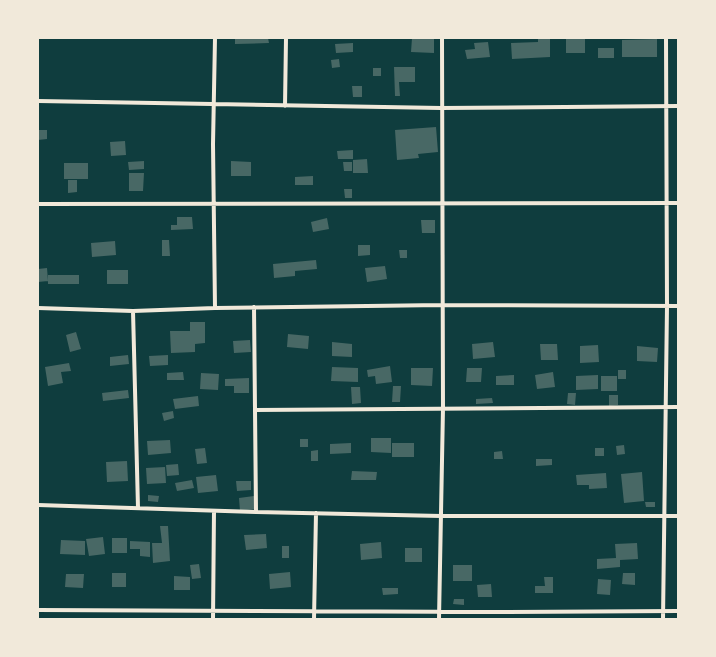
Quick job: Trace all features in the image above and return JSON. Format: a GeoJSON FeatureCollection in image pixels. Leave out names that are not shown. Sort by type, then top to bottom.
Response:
{"type":"FeatureCollection","features":[{"type":"Feature","properties":{"kind":"street"},"geometry":{"type":"LineString","coordinates":[[214,38],[215,308]]}},
{"type":"Feature","properties":{"kind":"street"},"geometry":{"type":"LineString","coordinates":[[285,106],[286,38]]}},
{"type":"Feature","properties":{"kind":"street"},"geometry":{"type":"LineString","coordinates":[[439,619],[443,408],[442,38]]}},
{"type":"Feature","properties":{"kind":"street"},"geometry":{"type":"LineString","coordinates":[[663,619],[667,306],[666,38]]}},
{"type":"Feature","properties":{"kind":"street"},"geometry":{"type":"LineString","coordinates":[[38,101],[441,108],[678,106]]}},
{"type":"Feature","properties":{"kind":"street"},"geometry":{"type":"LineString","coordinates":[[38,204],[678,203]]}},
{"type":"Feature","properties":{"kind":"street"},"geometry":{"type":"LineString","coordinates":[[38,308],[134,311],[254,307],[442,305],[678,306]]}},
{"type":"Feature","properties":{"kind":"street"},"geometry":{"type":"LineString","coordinates":[[254,307],[256,512]]}},
{"type":"Feature","properties":{"kind":"street"},"geometry":{"type":"LineString","coordinates":[[134,311],[138,508]]}},
{"type":"Feature","properties":{"kind":"street"},"geometry":{"type":"LineString","coordinates":[[255,410],[678,407]]}},
{"type":"Feature","properties":{"kind":"street"},"geometry":{"type":"LineString","coordinates":[[38,506],[441,516],[678,516]]}},
{"type":"Feature","properties":{"kind":"street"},"geometry":{"type":"LineString","coordinates":[[213,619],[214,511]]}},
{"type":"Feature","properties":{"kind":"street"},"geometry":{"type":"LineString","coordinates":[[314,619],[316,513]]}},
{"type":"Feature","properties":{"kind":"street"},"geometry":{"type":"LineString","coordinates":[[38,610],[439,612],[678,611]]}},
{"type":"Feature","properties":{"kind":"building"},"geometry":{"type":"Polygon","coordinates":[[[235,38],[268,38],[269,43],[235,44],[235,38]]]}},
{"type":"Feature","properties":{"kind":"building"},"geometry":{"type":"Polygon","coordinates":[[[412,38],[434,38],[434,53],[411,52],[412,38]]]}},
{"type":"Feature","properties":{"kind":"building"},"geometry":{"type":"Polygon","coordinates":[[[538,38],[550,38],[550,57],[512,59],[511,43],[538,42],[538,38]]]}},
{"type":"Feature","properties":{"kind":"building"},"geometry":{"type":"Polygon","coordinates":[[[566,38],[585,38],[585,53],[566,53],[566,38]]]}},
{"type":"Feature","properties":{"kind":"building"},"geometry":{"type":"Polygon","coordinates":[[[657,39],[657,57],[622,57],[622,40],[657,39]]]}},
{"type":"Feature","properties":{"kind":"building"},"geometry":{"type":"Polygon","coordinates":[[[488,42],[490,57],[467,59],[465,50],[475,49],[474,43],[488,42]]]}},
{"type":"Feature","properties":{"kind":"building"},"geometry":{"type":"Polygon","coordinates":[[[353,43],[353,52],[336,53],[335,44],[353,43]]]}},
{"type":"Feature","properties":{"kind":"building"},"geometry":{"type":"Polygon","coordinates":[[[598,48],[614,48],[614,58],[598,58],[598,48]]]}},
{"type":"Feature","properties":{"kind":"building"},"geometry":{"type":"Polygon","coordinates":[[[339,59],[340,67],[332,68],[331,60],[339,59]]]}},
{"type":"Feature","properties":{"kind":"building"},"geometry":{"type":"Polygon","coordinates":[[[394,67],[415,67],[415,82],[399,82],[400,96],[395,96],[394,67]]]}},
{"type":"Feature","properties":{"kind":"building"},"geometry":{"type":"Polygon","coordinates":[[[373,68],[381,68],[381,76],[373,76],[373,68]]]}},
{"type":"Feature","properties":{"kind":"building"},"geometry":{"type":"Polygon","coordinates":[[[352,86],[362,86],[362,97],[353,97],[352,86]]]}},
{"type":"Feature","properties":{"kind":"building"},"geometry":{"type":"Polygon","coordinates":[[[436,127],[438,152],[418,154],[419,158],[397,160],[395,130],[436,127]]]}},
{"type":"Feature","properties":{"kind":"building"},"geometry":{"type":"Polygon","coordinates":[[[38,130],[47,130],[47,139],[38,140],[38,130]]]}},
{"type":"Feature","properties":{"kind":"building"},"geometry":{"type":"Polygon","coordinates":[[[125,141],[126,155],[111,156],[110,142],[125,141]]]}},
{"type":"Feature","properties":{"kind":"building"},"geometry":{"type":"Polygon","coordinates":[[[353,150],[353,159],[338,159],[337,151],[353,150]]]}},
{"type":"Feature","properties":{"kind":"building"},"geometry":{"type":"Polygon","coordinates":[[[367,159],[368,173],[353,173],[353,160],[367,159]]]}},
{"type":"Feature","properties":{"kind":"building"},"geometry":{"type":"Polygon","coordinates":[[[144,161],[144,169],[129,170],[128,162],[144,161]]]}},
{"type":"Feature","properties":{"kind":"building"},"geometry":{"type":"Polygon","coordinates":[[[231,161],[251,162],[251,176],[231,176],[231,161]]]}},
{"type":"Feature","properties":{"kind":"building"},"geometry":{"type":"Polygon","coordinates":[[[343,162],[352,162],[352,171],[344,171],[343,162]]]}},
{"type":"Feature","properties":{"kind":"building"},"geometry":{"type":"Polygon","coordinates":[[[64,163],[88,163],[88,179],[64,179],[64,163]]]}},
{"type":"Feature","properties":{"kind":"building"},"geometry":{"type":"Polygon","coordinates":[[[129,173],[144,173],[143,191],[129,191],[129,173]]]}},
{"type":"Feature","properties":{"kind":"building"},"geometry":{"type":"Polygon","coordinates":[[[313,176],[313,185],[295,185],[295,177],[313,176]]]}},
{"type":"Feature","properties":{"kind":"building"},"geometry":{"type":"Polygon","coordinates":[[[68,180],[77,180],[77,192],[68,193],[68,180]]]}},
{"type":"Feature","properties":{"kind":"building"},"geometry":{"type":"Polygon","coordinates":[[[344,189],[352,189],[352,198],[345,198],[344,189]]]}},
{"type":"Feature","properties":{"kind":"building"},"geometry":{"type":"Polygon","coordinates":[[[177,217],[192,217],[193,229],[171,230],[171,225],[177,225],[177,217]]]}},
{"type":"Feature","properties":{"kind":"building"},"geometry":{"type":"Polygon","coordinates":[[[327,218],[329,229],[313,232],[311,222],[327,218]]]}},
{"type":"Feature","properties":{"kind":"building"},"geometry":{"type":"Polygon","coordinates":[[[421,220],[435,220],[435,233],[422,233],[421,220]]]}},
{"type":"Feature","properties":{"kind":"building"},"geometry":{"type":"Polygon","coordinates":[[[162,240],[169,240],[170,256],[162,256],[162,240]]]}},
{"type":"Feature","properties":{"kind":"building"},"geometry":{"type":"Polygon","coordinates":[[[115,241],[116,255],[92,257],[91,243],[115,241]]]}},
{"type":"Feature","properties":{"kind":"building"},"geometry":{"type":"Polygon","coordinates":[[[358,245],[370,245],[370,255],[358,256],[358,245]]]}},
{"type":"Feature","properties":{"kind":"building"},"geometry":{"type":"Polygon","coordinates":[[[399,250],[407,250],[407,258],[400,258],[399,250]]]}},
{"type":"Feature","properties":{"kind":"building"},"geometry":{"type":"Polygon","coordinates":[[[316,260],[317,269],[295,271],[295,276],[274,278],[273,264],[316,260]]]}},
{"type":"Feature","properties":{"kind":"building"},"geometry":{"type":"Polygon","coordinates":[[[385,266],[387,279],[367,282],[365,268],[385,266]]]}},
{"type":"Feature","properties":{"kind":"building"},"geometry":{"type":"Polygon","coordinates":[[[47,268],[48,281],[38,282],[38,269],[47,268]]]}},
{"type":"Feature","properties":{"kind":"building"},"geometry":{"type":"Polygon","coordinates":[[[107,270],[128,270],[128,284],[107,284],[107,270]]]}},
{"type":"Feature","properties":{"kind":"building"},"geometry":{"type":"Polygon","coordinates":[[[48,275],[79,275],[79,284],[48,284],[48,275]]]}},
{"type":"Feature","properties":{"kind":"building"},"geometry":{"type":"Polygon","coordinates":[[[190,322],[205,322],[205,343],[195,344],[195,352],[171,353],[170,331],[190,331],[190,322]]]}},
{"type":"Feature","properties":{"kind":"building"},"geometry":{"type":"Polygon","coordinates":[[[76,332],[81,349],[70,352],[66,335],[76,332]]]}},
{"type":"Feature","properties":{"kind":"building"},"geometry":{"type":"Polygon","coordinates":[[[288,334],[309,336],[308,349],[287,347],[288,334]]]}},
{"type":"Feature","properties":{"kind":"building"},"geometry":{"type":"Polygon","coordinates":[[[250,340],[251,352],[234,353],[233,341],[250,340]]]}},
{"type":"Feature","properties":{"kind":"building"},"geometry":{"type":"Polygon","coordinates":[[[332,342],[352,344],[352,357],[332,356],[332,342]]]}},
{"type":"Feature","properties":{"kind":"building"},"geometry":{"type":"Polygon","coordinates":[[[493,342],[495,357],[473,359],[472,344],[493,342]]]}},
{"type":"Feature","properties":{"kind":"building"},"geometry":{"type":"Polygon","coordinates":[[[540,344],[557,344],[558,360],[541,360],[540,344]]]}},
{"type":"Feature","properties":{"kind":"building"},"geometry":{"type":"Polygon","coordinates":[[[598,345],[599,362],[580,363],[580,346],[598,345]]]}},
{"type":"Feature","properties":{"kind":"building"},"geometry":{"type":"Polygon","coordinates":[[[637,346],[658,348],[657,362],[637,361],[637,346]]]}},
{"type":"Feature","properties":{"kind":"building"},"geometry":{"type":"Polygon","coordinates":[[[128,355],[129,364],[110,366],[110,357],[128,355]]]}},
{"type":"Feature","properties":{"kind":"building"},"geometry":{"type":"Polygon","coordinates":[[[168,355],[168,365],[150,366],[149,356],[168,355]]]}},
{"type":"Feature","properties":{"kind":"building"},"geometry":{"type":"Polygon","coordinates":[[[69,363],[71,371],[61,372],[63,383],[48,386],[45,367],[69,363]]]}},
{"type":"Feature","properties":{"kind":"building"},"geometry":{"type":"Polygon","coordinates":[[[390,366],[392,382],[376,384],[375,376],[368,377],[367,370],[390,366]]]}},
{"type":"Feature","properties":{"kind":"building"},"geometry":{"type":"Polygon","coordinates":[[[332,367],[358,368],[358,382],[331,381],[332,367]]]}},
{"type":"Feature","properties":{"kind":"building"},"geometry":{"type":"Polygon","coordinates":[[[411,368],[433,368],[432,386],[411,385],[411,368]]]}},
{"type":"Feature","properties":{"kind":"building"},"geometry":{"type":"Polygon","coordinates":[[[467,368],[482,368],[481,382],[466,382],[467,368]]]}},
{"type":"Feature","properties":{"kind":"building"},"geometry":{"type":"Polygon","coordinates":[[[618,370],[626,370],[626,379],[618,379],[618,370]]]}},
{"type":"Feature","properties":{"kind":"building"},"geometry":{"type":"Polygon","coordinates":[[[183,372],[184,380],[167,380],[167,373],[183,372]]]}},
{"type":"Feature","properties":{"kind":"building"},"geometry":{"type":"Polygon","coordinates":[[[553,372],[555,387],[537,389],[535,375],[553,372]]]}},
{"type":"Feature","properties":{"kind":"building"},"geometry":{"type":"Polygon","coordinates":[[[201,373],[219,374],[218,390],[200,389],[201,373]]]}},
{"type":"Feature","properties":{"kind":"building"},"geometry":{"type":"Polygon","coordinates":[[[514,375],[514,385],[496,385],[496,376],[514,375]]]}},
{"type":"Feature","properties":{"kind":"building"},"geometry":{"type":"Polygon","coordinates":[[[598,375],[598,389],[576,390],[576,376],[598,375]]]}},
{"type":"Feature","properties":{"kind":"building"},"geometry":{"type":"Polygon","coordinates":[[[601,376],[617,376],[617,391],[601,391],[601,376]]]}},
{"type":"Feature","properties":{"kind":"building"},"geometry":{"type":"Polygon","coordinates":[[[249,378],[249,393],[234,393],[234,386],[225,386],[225,379],[249,378]]]}},
{"type":"Feature","properties":{"kind":"building"},"geometry":{"type":"Polygon","coordinates":[[[393,386],[401,386],[400,402],[392,402],[393,386]]]}},
{"type":"Feature","properties":{"kind":"building"},"geometry":{"type":"Polygon","coordinates":[[[351,387],[360,387],[361,403],[352,404],[351,387]]]}},
{"type":"Feature","properties":{"kind":"building"},"geometry":{"type":"Polygon","coordinates":[[[128,390],[129,398],[103,401],[102,393],[128,390]]]}},
{"type":"Feature","properties":{"kind":"building"},"geometry":{"type":"Polygon","coordinates":[[[568,393],[576,393],[575,405],[567,404],[568,393]]]}},
{"type":"Feature","properties":{"kind":"building"},"geometry":{"type":"Polygon","coordinates":[[[609,395],[618,395],[618,405],[609,406],[609,395]]]}},
{"type":"Feature","properties":{"kind":"building"},"geometry":{"type":"Polygon","coordinates":[[[198,396],[199,406],[175,409],[173,399],[198,396]]]}},
{"type":"Feature","properties":{"kind":"building"},"geometry":{"type":"Polygon","coordinates":[[[492,398],[493,403],[476,404],[476,399],[492,398]]]}},
{"type":"Feature","properties":{"kind":"building"},"geometry":{"type":"Polygon","coordinates":[[[173,411],[174,418],[164,421],[162,413],[173,411]]]}},
{"type":"Feature","properties":{"kind":"building"},"geometry":{"type":"Polygon","coordinates":[[[371,438],[391,438],[391,453],[371,452],[371,438]]]}},
{"type":"Feature","properties":{"kind":"building"},"geometry":{"type":"Polygon","coordinates":[[[300,439],[308,439],[308,447],[300,447],[300,439]]]}},
{"type":"Feature","properties":{"kind":"building"},"geometry":{"type":"Polygon","coordinates":[[[170,440],[171,453],[148,455],[147,441],[170,440]]]}},
{"type":"Feature","properties":{"kind":"building"},"geometry":{"type":"Polygon","coordinates":[[[351,443],[351,453],[330,454],[330,444],[351,443]]]}},
{"type":"Feature","properties":{"kind":"building"},"geometry":{"type":"Polygon","coordinates":[[[392,443],[414,443],[414,457],[392,457],[392,443]]]}},
{"type":"Feature","properties":{"kind":"building"},"geometry":{"type":"Polygon","coordinates":[[[624,445],[625,454],[617,455],[616,446],[624,445]]]}},
{"type":"Feature","properties":{"kind":"building"},"geometry":{"type":"Polygon","coordinates":[[[205,448],[207,463],[197,464],[195,449],[205,448]]]}},
{"type":"Feature","properties":{"kind":"building"},"geometry":{"type":"Polygon","coordinates":[[[595,448],[604,448],[604,456],[595,456],[595,448]]]}},
{"type":"Feature","properties":{"kind":"building"},"geometry":{"type":"Polygon","coordinates":[[[318,450],[318,461],[311,461],[311,451],[318,450]]]}},
{"type":"Feature","properties":{"kind":"building"},"geometry":{"type":"Polygon","coordinates":[[[502,451],[503,459],[494,459],[494,452],[502,451]]]}},
{"type":"Feature","properties":{"kind":"building"},"geometry":{"type":"Polygon","coordinates":[[[536,459],[552,459],[552,465],[536,466],[536,459]]]}},
{"type":"Feature","properties":{"kind":"building"},"geometry":{"type":"Polygon","coordinates":[[[127,461],[128,481],[107,482],[106,462],[127,461]]]}},
{"type":"Feature","properties":{"kind":"building"},"geometry":{"type":"Polygon","coordinates":[[[178,464],[179,475],[167,476],[166,465],[178,464]]]}},
{"type":"Feature","properties":{"kind":"building"},"geometry":{"type":"Polygon","coordinates":[[[165,467],[166,483],[147,484],[146,468],[165,467]]]}},
{"type":"Feature","properties":{"kind":"building"},"geometry":{"type":"Polygon","coordinates":[[[352,471],[377,472],[376,480],[351,480],[352,471]]]}},
{"type":"Feature","properties":{"kind":"building"},"geometry":{"type":"Polygon","coordinates":[[[642,472],[644,501],[624,503],[621,474],[642,472]]]}},
{"type":"Feature","properties":{"kind":"building"},"geometry":{"type":"Polygon","coordinates":[[[606,473],[607,488],[589,489],[589,485],[577,485],[576,475],[606,473]]]}},
{"type":"Feature","properties":{"kind":"building"},"geometry":{"type":"Polygon","coordinates":[[[216,475],[218,491],[198,493],[196,477],[216,475]]]}},
{"type":"Feature","properties":{"kind":"building"},"geometry":{"type":"Polygon","coordinates":[[[192,480],[194,488],[177,491],[175,483],[192,480]]]}},
{"type":"Feature","properties":{"kind":"building"},"geometry":{"type":"Polygon","coordinates":[[[236,481],[251,481],[251,490],[237,491],[236,481]]]}},
{"type":"Feature","properties":{"kind":"building"},"geometry":{"type":"Polygon","coordinates":[[[148,495],[159,496],[158,502],[148,501],[148,495]]]}},
{"type":"Feature","properties":{"kind":"building"},"geometry":{"type":"Polygon","coordinates":[[[254,496],[255,509],[240,511],[239,498],[254,496]]]}},
{"type":"Feature","properties":{"kind":"building"},"geometry":{"type":"Polygon","coordinates":[[[645,502],[655,502],[655,507],[646,507],[645,502]]]}},
{"type":"Feature","properties":{"kind":"building"},"geometry":{"type":"Polygon","coordinates":[[[160,526],[168,526],[170,561],[153,563],[152,543],[162,543],[160,526]]]}},
{"type":"Feature","properties":{"kind":"building"},"geometry":{"type":"Polygon","coordinates":[[[266,534],[267,548],[246,550],[244,535],[266,534]]]}},
{"type":"Feature","properties":{"kind":"building"},"geometry":{"type":"Polygon","coordinates":[[[103,537],[105,554],[89,556],[86,539],[103,537]]]}},
{"type":"Feature","properties":{"kind":"building"},"geometry":{"type":"Polygon","coordinates":[[[112,538],[127,538],[127,553],[112,553],[112,538]]]}},
{"type":"Feature","properties":{"kind":"building"},"geometry":{"type":"Polygon","coordinates":[[[61,540],[85,541],[85,555],[60,554],[61,540]]]}},
{"type":"Feature","properties":{"kind":"building"},"geometry":{"type":"Polygon","coordinates":[[[130,541],[150,542],[150,557],[140,556],[140,549],[130,549],[130,541]]]}},
{"type":"Feature","properties":{"kind":"building"},"geometry":{"type":"Polygon","coordinates":[[[381,542],[382,558],[361,560],[360,544],[381,542]]]}},
{"type":"Feature","properties":{"kind":"building"},"geometry":{"type":"Polygon","coordinates":[[[637,543],[638,559],[620,560],[620,567],[597,569],[597,559],[616,558],[615,544],[637,543]]]}},
{"type":"Feature","properties":{"kind":"building"},"geometry":{"type":"Polygon","coordinates":[[[282,546],[289,546],[289,558],[282,558],[282,546]]]}},
{"type":"Feature","properties":{"kind":"building"},"geometry":{"type":"Polygon","coordinates":[[[405,548],[422,548],[422,562],[405,562],[405,548]]]}},
{"type":"Feature","properties":{"kind":"building"},"geometry":{"type":"Polygon","coordinates":[[[199,564],[201,578],[192,579],[190,565],[199,564]]]}},
{"type":"Feature","properties":{"kind":"building"},"geometry":{"type":"Polygon","coordinates":[[[453,565],[472,565],[472,581],[453,581],[453,565]]]}},
{"type":"Feature","properties":{"kind":"building"},"geometry":{"type":"Polygon","coordinates":[[[290,572],[291,587],[270,589],[269,574],[290,572]]]}},
{"type":"Feature","properties":{"kind":"building"},"geometry":{"type":"Polygon","coordinates":[[[112,573],[126,573],[126,587],[112,587],[112,573]]]}},
{"type":"Feature","properties":{"kind":"building"},"geometry":{"type":"Polygon","coordinates":[[[623,573],[635,573],[635,585],[622,584],[623,573]]]}},
{"type":"Feature","properties":{"kind":"building"},"geometry":{"type":"Polygon","coordinates":[[[66,574],[84,574],[83,588],[65,587],[66,574]]]}},
{"type":"Feature","properties":{"kind":"building"},"geometry":{"type":"Polygon","coordinates":[[[174,576],[190,577],[190,590],[174,590],[174,576]]]}},
{"type":"Feature","properties":{"kind":"building"},"geometry":{"type":"Polygon","coordinates":[[[544,577],[553,577],[553,593],[535,593],[535,586],[545,586],[544,577]]]}},
{"type":"Feature","properties":{"kind":"building"},"geometry":{"type":"Polygon","coordinates":[[[598,579],[611,580],[610,595],[597,594],[598,579]]]}},
{"type":"Feature","properties":{"kind":"building"},"geometry":{"type":"Polygon","coordinates":[[[491,584],[492,597],[478,597],[477,585],[491,584]]]}},
{"type":"Feature","properties":{"kind":"building"},"geometry":{"type":"Polygon","coordinates":[[[382,588],[398,588],[398,594],[383,595],[382,588]]]}},
{"type":"Feature","properties":{"kind":"building"},"geometry":{"type":"Polygon","coordinates":[[[454,599],[464,599],[464,605],[453,604],[454,599]]]}}]}
